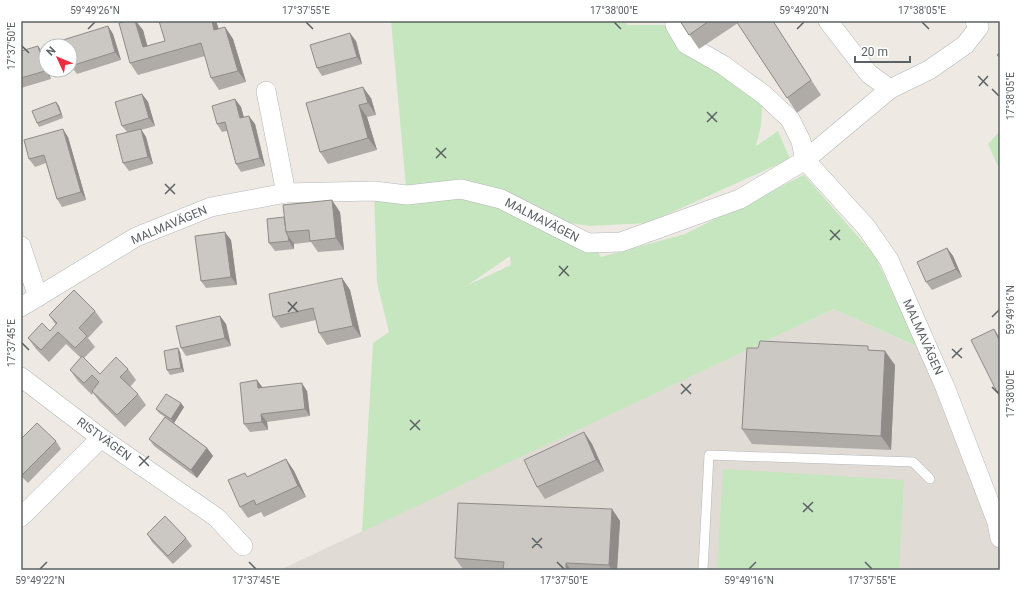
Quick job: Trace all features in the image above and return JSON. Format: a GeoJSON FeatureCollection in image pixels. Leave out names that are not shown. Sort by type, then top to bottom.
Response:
{"type":"FeatureCollection","features":[{"type":"Feature","properties":{"kind":"street"},"geometry":{"type":"LineString","coordinates":[[675,21],[675,25],[686,44],[723,65],[763,94],[790,119],[801,141],[805,160]]}},
{"type":"Feature","properties":{"kind":"street"},"geometry":{"type":"LineString","coordinates":[[828,21],[869,74],[890,89]]}},
{"type":"Feature","properties":{"kind":"street","name":"MALMAVÄGEN"},"geometry":{"type":"LineString","coordinates":[[21,307],[136,237],[212,207],[286,193],[374,191],[407,195],[461,189],[502,199],[588,243],[621,242],[740,199],[805,160],[890,89],[929,70],[965,45],[979,27],[975,21]]}},
{"type":"Feature","properties":{"kind":"street"},"geometry":{"type":"LineString","coordinates":[[266,91],[286,193]]}},
{"type":"Feature","properties":{"kind":"street","name":"MALMAVÄGEN"},"geometry":{"type":"LineString","coordinates":[[805,160],[866,227],[889,260],[945,387],[997,522],[1000,538]]}},
{"type":"Feature","properties":{"kind":"street"},"geometry":{"type":"LineString","coordinates":[[21,246],[38,297]]}},
{"type":"Feature","properties":{"kind":"street","name":"RISTVÄGEN"},"geometry":{"type":"LineString","coordinates":[[21,377],[101,438],[216,516],[243,546]]}},
{"type":"Feature","properties":{"kind":"street"},"geometry":{"type":"LineString","coordinates":[[21,517],[101,438]]}},
{"type":"Feature","properties":{"kind":"lane"},"geometry":{"type":"LineString","coordinates":[[703,570],[710,455],[913,462],[930,479]]}},
{"type":"Feature","properties":{"kind":"shaded area"},"geometry":{"type":"Polygon","coordinates":[[[834,309],[930,353],[1000,538],[1000,570],[280,570],[834,309]]]}},
{"type":"Feature","properties":{"kind":"green space"},"geometry":{"type":"Polygon","coordinates":[[[391,21],[623,21],[628,25],[675,25],[763,94],[761,126],[756,146],[778,131],[790,159],[648,223],[590,226],[543,219],[593,243],[601,257],[685,234],[804,175],[875,256],[918,347],[834,309],[362,532],[373,343],[389,332],[377,283],[374,191],[406,187],[391,21]],[[510,256],[467,286],[511,265],[510,256]]]}},
{"type":"Feature","properties":{"kind":"green space"},"geometry":{"type":"Polygon","coordinates":[[[1000,131],[1000,171],[988,144],[1000,131]]]}},
{"type":"Feature","properties":{"kind":"green space"},"geometry":{"type":"Polygon","coordinates":[[[723,469],[904,480],[899,570],[717,570],[723,469]]]}},
{"type":"Feature","properties":{"kind":"building"},"geometry":{"type":"Polygon","coordinates":[[[135,21],[143,47],[165,41],[159,21],[212,21],[214,30],[225,27],[238,71],[211,78],[201,43],[130,63],[119,23],[135,21]]]}},
{"type":"Feature","properties":{"kind":"building"},"geometry":{"type":"Polygon","coordinates":[[[680,21],[709,21],[689,35],[680,21]]]}},
{"type":"Feature","properties":{"kind":"building"},"geometry":{"type":"Polygon","coordinates":[[[736,21],[773,21],[811,80],[787,98],[736,21]]]}},
{"type":"Feature","properties":{"kind":"building"},"geometry":{"type":"Polygon","coordinates":[[[108,26],[115,52],[78,64],[78,38],[69,38],[108,26]]]}},
{"type":"Feature","properties":{"kind":"building"},"geometry":{"type":"Polygon","coordinates":[[[350,33],[357,57],[317,68],[310,45],[350,33]]]}},
{"type":"Feature","properties":{"kind":"building"},"geometry":{"type":"Polygon","coordinates":[[[38,46],[38,73],[21,78],[21,51],[38,46]]]}},
{"type":"Feature","properties":{"kind":"building"},"geometry":{"type":"Polygon","coordinates":[[[363,87],[368,103],[359,105],[368,138],[320,152],[306,103],[363,87]]]}},
{"type":"Feature","properties":{"kind":"building"},"geometry":{"type":"Polygon","coordinates":[[[142,94],[149,118],[122,126],[115,102],[142,94]]]}},
{"type":"Feature","properties":{"kind":"building"},"geometry":{"type":"Polygon","coordinates":[[[235,99],[240,118],[249,116],[260,158],[236,164],[225,122],[217,124],[212,106],[235,99]]]}},
{"type":"Feature","properties":{"kind":"building"},"geometry":{"type":"Polygon","coordinates":[[[56,102],[61,114],[37,123],[32,111],[56,102]]]}},
{"type":"Feature","properties":{"kind":"building"},"geometry":{"type":"Polygon","coordinates":[[[63,129],[81,192],[57,199],[44,155],[29,159],[24,140],[63,129]]]}},
{"type":"Feature","properties":{"kind":"building"},"geometry":{"type":"Polygon","coordinates":[[[141,129],[148,157],[123,163],[116,135],[141,129]]]}},
{"type":"Feature","properties":{"kind":"building"},"geometry":{"type":"Polygon","coordinates":[[[332,200],[336,238],[310,241],[309,230],[286,232],[283,205],[332,200]]]}},
{"type":"Feature","properties":{"kind":"building"},"geometry":{"type":"Polygon","coordinates":[[[284,217],[289,241],[269,243],[267,219],[284,217]]]}},
{"type":"Feature","properties":{"kind":"building"},"geometry":{"type":"Polygon","coordinates":[[[225,232],[231,277],[201,281],[195,236],[225,232]]]}},
{"type":"Feature","properties":{"kind":"building"},"geometry":{"type":"Polygon","coordinates":[[[947,248],[956,269],[926,282],[917,262],[947,248]]]}},
{"type":"Feature","properties":{"kind":"building"},"geometry":{"type":"Polygon","coordinates":[[[342,278],[353,326],[319,333],[313,308],[273,317],[269,294],[342,278]]]}},
{"type":"Feature","properties":{"kind":"building"},"geometry":{"type":"Polygon","coordinates":[[[74,290],[95,311],[79,328],[87,336],[75,348],[58,332],[41,350],[28,338],[42,323],[50,331],[57,323],[49,315],[74,290]]]}},
{"type":"Feature","properties":{"kind":"building"},"geometry":{"type":"Polygon","coordinates":[[[220,316],[225,338],[181,348],[176,326],[220,316]]]}},
{"type":"Feature","properties":{"kind":"building"},"geometry":{"type":"Polygon","coordinates":[[[994,329],[1000,342],[1000,390],[997,392],[971,340],[994,329]]]}},
{"type":"Feature","properties":{"kind":"building"},"geometry":{"type":"Polygon","coordinates":[[[760,341],[868,346],[868,350],[885,351],[881,436],[742,429],[747,348],[758,348],[760,341]]]}},
{"type":"Feature","properties":{"kind":"building"},"geometry":{"type":"Polygon","coordinates":[[[178,348],[181,368],[167,370],[164,351],[178,348]]]}},
{"type":"Feature","properties":{"kind":"building"},"geometry":{"type":"Polygon","coordinates":[[[82,356],[100,374],[116,357],[128,369],[120,377],[138,394],[117,415],[92,391],[99,382],[92,375],[84,383],[70,370],[82,356]]]}},
{"type":"Feature","properties":{"kind":"building"},"geometry":{"type":"Polygon","coordinates":[[[257,380],[258,388],[302,383],[305,409],[261,414],[262,422],[244,424],[240,383],[257,380]]]}},
{"type":"Feature","properties":{"kind":"building"},"geometry":{"type":"Polygon","coordinates":[[[166,394],[181,403],[171,419],[156,409],[166,394]]]}},
{"type":"Feature","properties":{"kind":"building"},"geometry":{"type":"Polygon","coordinates":[[[165,417],[207,448],[191,470],[149,439],[165,417]]]}},
{"type":"Feature","properties":{"kind":"building"},"geometry":{"type":"Polygon","coordinates":[[[37,423],[56,441],[22,475],[21,439],[37,423]]]}},
{"type":"Feature","properties":{"kind":"building"},"geometry":{"type":"Polygon","coordinates":[[[584,432],[596,460],[537,487],[524,460],[584,432]]]}},
{"type":"Feature","properties":{"kind":"building"},"geometry":{"type":"Polygon","coordinates":[[[286,459],[298,486],[256,505],[254,500],[240,507],[228,480],[245,473],[247,477],[286,459]]]}},
{"type":"Feature","properties":{"kind":"building"},"geometry":{"type":"Polygon","coordinates":[[[458,503],[612,509],[609,565],[566,563],[566,570],[503,570],[504,562],[455,558],[458,503]]]}},
{"type":"Feature","properties":{"kind":"building"},"geometry":{"type":"Polygon","coordinates":[[[165,516],[186,538],[168,556],[147,534],[165,516]]]}}]}
